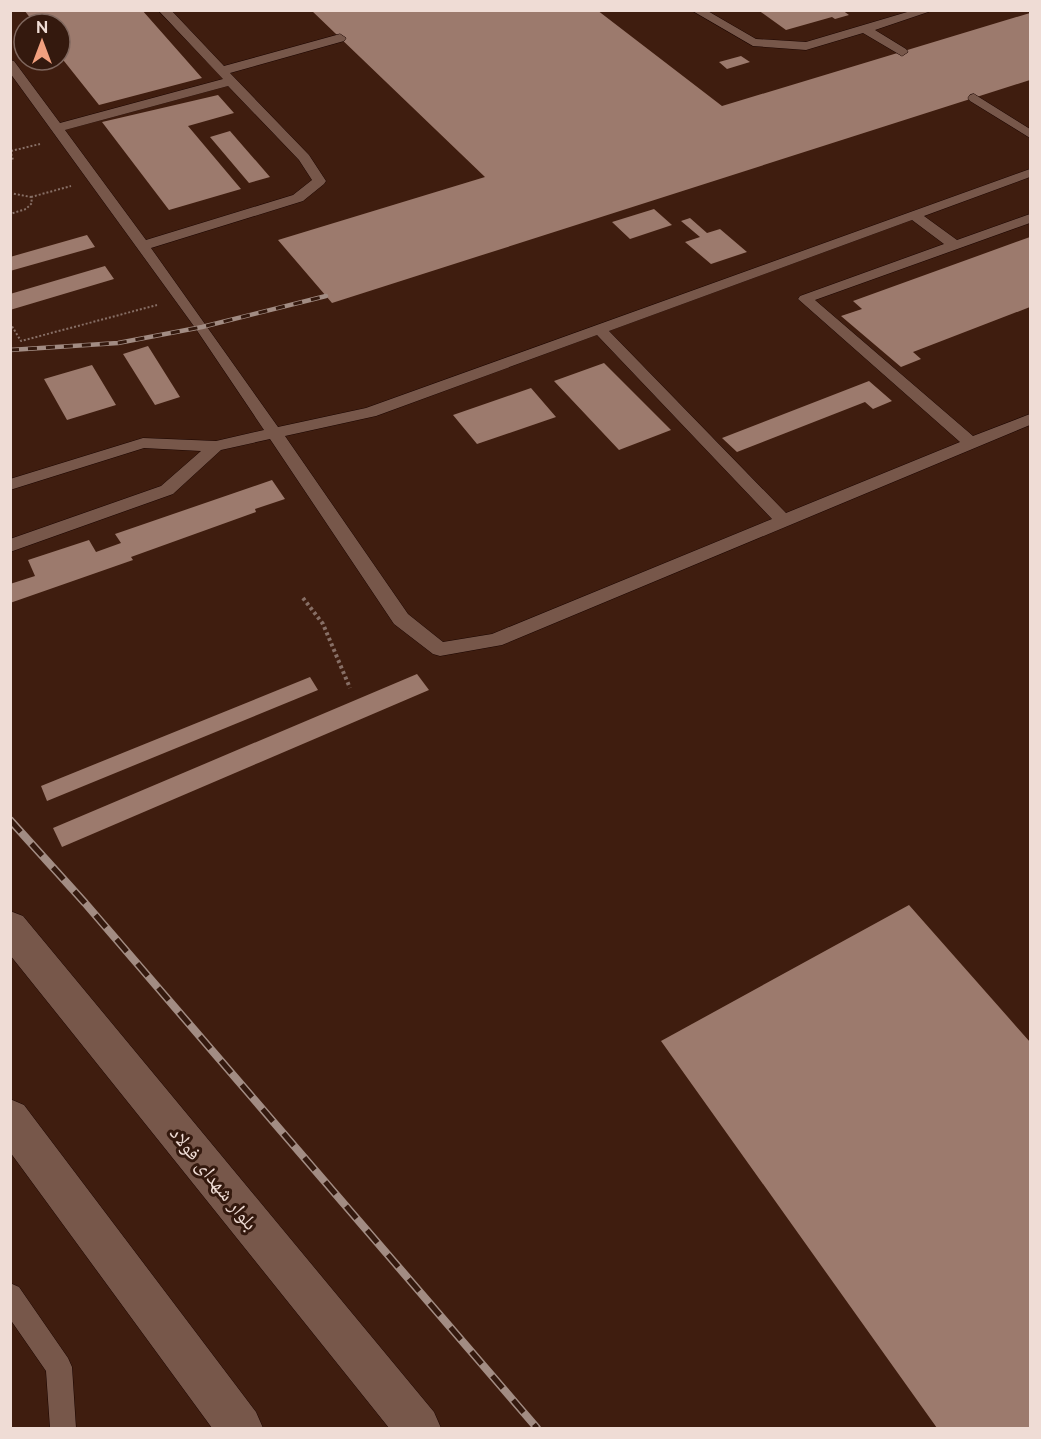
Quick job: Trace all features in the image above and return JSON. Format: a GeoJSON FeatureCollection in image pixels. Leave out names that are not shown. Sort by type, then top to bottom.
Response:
{"type":"FeatureCollection","features":[{"type":"Feature","properties":{"kind":"street","name":"بلوار شهدای فولاد"},"geometry":{"type":"LineString","coordinates":[[10,927],[418,1428]]}},
{"type":"Feature","properties":{"kind":"street"},"geometry":{"type":"LineString","coordinates":[[10,1118],[240,1428]]}},
{"type":"Feature","properties":{"kind":"lane"},"geometry":{"type":"LineString","coordinates":[[142,246],[298,198],[319,182],[304,158],[164,10]]}},
{"type":"Feature","properties":{"kind":"lane"},"geometry":{"type":"LineString","coordinates":[[697,10],[753,42],[806,46],[928,10]]}},
{"type":"Feature","properties":{"kind":"lane"},"geometry":{"type":"LineString","coordinates":[[865,29],[902,52]]}},
{"type":"Feature","properties":{"kind":"lane"},"geometry":{"type":"LineString","coordinates":[[57,128],[340,38]]}},
{"type":"Feature","properties":{"kind":"lane"},"geometry":{"type":"LineString","coordinates":[[10,64],[181,299],[401,619],[440,649],[495,640],[1030,419]]}},
{"type":"Feature","properties":{"kind":"lane"},"geometry":{"type":"LineString","coordinates":[[974,98],[1030,134]]}},
{"type":"Feature","properties":{"kind":"lane"},"geometry":{"type":"LineString","coordinates":[[10,485],[143,443],[216,446],[369,412],[1030,173]]}},
{"type":"Feature","properties":{"kind":"lane"},"geometry":{"type":"LineString","coordinates":[[914,215],[955,245]]}},
{"type":"Feature","properties":{"kind":"lane"},"geometry":{"type":"LineString","coordinates":[[971,443],[805,299],[1030,218]]}},
{"type":"Feature","properties":{"kind":"lane"},"geometry":{"type":"LineString","coordinates":[[599,329],[784,521]]}},
{"type":"Feature","properties":{"kind":"lane"},"geometry":{"type":"LineString","coordinates":[[10,546],[166,490],[216,446]]}},
{"type":"Feature","properties":{"kind":"lane"},"geometry":{"type":"LineString","coordinates":[[10,1296],[59,1367],[63,1428]]}},
{"type":"Feature","properties":{"kind":"path"},"geometry":{"type":"LineString","coordinates":[[10,150],[13,160],[10,162]]}},
{"type":"Feature","properties":{"kind":"path"},"geometry":{"type":"LineString","coordinates":[[10,193],[31,197],[95,180]]}},
{"type":"Feature","properties":{"kind":"path"},"geometry":{"type":"LineString","coordinates":[[10,214],[26,209],[32,203],[31,197]]}},
{"type":"Feature","properties":{"kind":"path"},"geometry":{"type":"LineString","coordinates":[[10,323],[21,341],[181,299]]}},
{"type":"Feature","properties":{"kind":"path"},"geometry":{"type":"LineString","coordinates":[[303,598],[323,624],[350,688]]}},
{"type":"Feature","properties":{"kind":"shaded area"},"geometry":{"type":"Polygon","coordinates":[[[10,11],[1030,11],[1030,1428],[11,1428],[10,11]]]}},
{"type":"Feature","properties":{"kind":"building"},"geometry":{"type":"Polygon","coordinates":[[[24,10],[142,10],[202,78],[99,105],[72,71],[72,12],[26,12],[24,10]]]}},
{"type":"Feature","properties":{"kind":"building"},"geometry":{"type":"Polygon","coordinates":[[[311,10],[597,10],[722,106],[1030,13],[1030,80],[332,303],[278,240],[485,177],[311,10]]]}},
{"type":"Feature","properties":{"kind":"building"},"geometry":{"type":"Polygon","coordinates":[[[758,10],[842,10],[849,15],[835,19],[832,17],[786,30],[758,10]]]}},
{"type":"Feature","properties":{"kind":"building"},"geometry":{"type":"Polygon","coordinates":[[[741,56],[750,62],[727,69],[719,62],[741,56]]]}},
{"type":"Feature","properties":{"kind":"building"},"geometry":{"type":"Polygon","coordinates":[[[218,95],[234,113],[188,126],[241,189],[169,210],[102,122],[218,95]]]}},
{"type":"Feature","properties":{"kind":"building"},"geometry":{"type":"Polygon","coordinates":[[[230,131],[270,177],[249,183],[210,137],[230,131]]]}},
{"type":"Feature","properties":{"kind":"building"},"geometry":{"type":"Polygon","coordinates":[[[654,209],[672,225],[630,239],[612,222],[654,209]]]}},
{"type":"Feature","properties":{"kind":"building"},"geometry":{"type":"Polygon","coordinates":[[[690,218],[707,233],[720,229],[747,252],[711,264],[685,242],[700,237],[681,221],[690,218]]]}},
{"type":"Feature","properties":{"kind":"building"},"geometry":{"type":"Polygon","coordinates":[[[87,235],[95,247],[10,271],[10,257],[87,235]]]}},
{"type":"Feature","properties":{"kind":"building"},"geometry":{"type":"Polygon","coordinates":[[[1030,237],[1030,307],[913,352],[921,359],[901,367],[841,316],[862,309],[853,301],[1030,237]]]}},
{"type":"Feature","properties":{"kind":"building"},"geometry":{"type":"Polygon","coordinates":[[[105,266],[114,279],[10,310],[10,294],[105,266]]]}},
{"type":"Feature","properties":{"kind":"building"},"geometry":{"type":"Polygon","coordinates":[[[148,346],[180,397],[155,405],[123,354],[148,346]]]}},
{"type":"Feature","properties":{"kind":"building"},"geometry":{"type":"Polygon","coordinates":[[[604,363],[671,430],[619,450],[554,381],[604,363]]]}},
{"type":"Feature","properties":{"kind":"building"},"geometry":{"type":"Polygon","coordinates":[[[92,365],[116,405],[67,420],[44,379],[92,365]]]}},
{"type":"Feature","properties":{"kind":"building"},"geometry":{"type":"Polygon","coordinates":[[[869,381],[892,401],[873,409],[865,402],[737,452],[722,438],[869,381]]]}},
{"type":"Feature","properties":{"kind":"building"},"geometry":{"type":"Polygon","coordinates":[[[531,388],[556,417],[477,444],[453,415],[531,388]]]}},
{"type":"Feature","properties":{"kind":"building"},"geometry":{"type":"Polygon","coordinates":[[[272,480],[285,499],[255,509],[256,512],[131,557],[133,560],[10,603],[10,584],[35,576],[28,560],[89,540],[96,552],[121,543],[115,534],[272,480]]]}},
{"type":"Feature","properties":{"kind":"building"},"geometry":{"type":"Polygon","coordinates":[[[417,674],[429,690],[62,847],[53,828],[417,674]]]}},
{"type":"Feature","properties":{"kind":"building"},"geometry":{"type":"Polygon","coordinates":[[[310,677],[318,690],[47,801],[41,786],[310,677]]]}},
{"type":"Feature","properties":{"kind":"building"},"geometry":{"type":"Polygon","coordinates":[[[909,905],[1030,1042],[1030,1428],[937,1428],[661,1041],[909,905]]]}},
{"type":"Feature","properties":{"kind":"railway"},"geometry":{"type":"LineString","coordinates":[[10,350],[118,343],[202,327],[326,296]]}},
{"type":"Feature","properties":{"kind":"railway"},"geometry":{"type":"LineString","coordinates":[[10,820],[85,903],[537,1428]]}}]}
